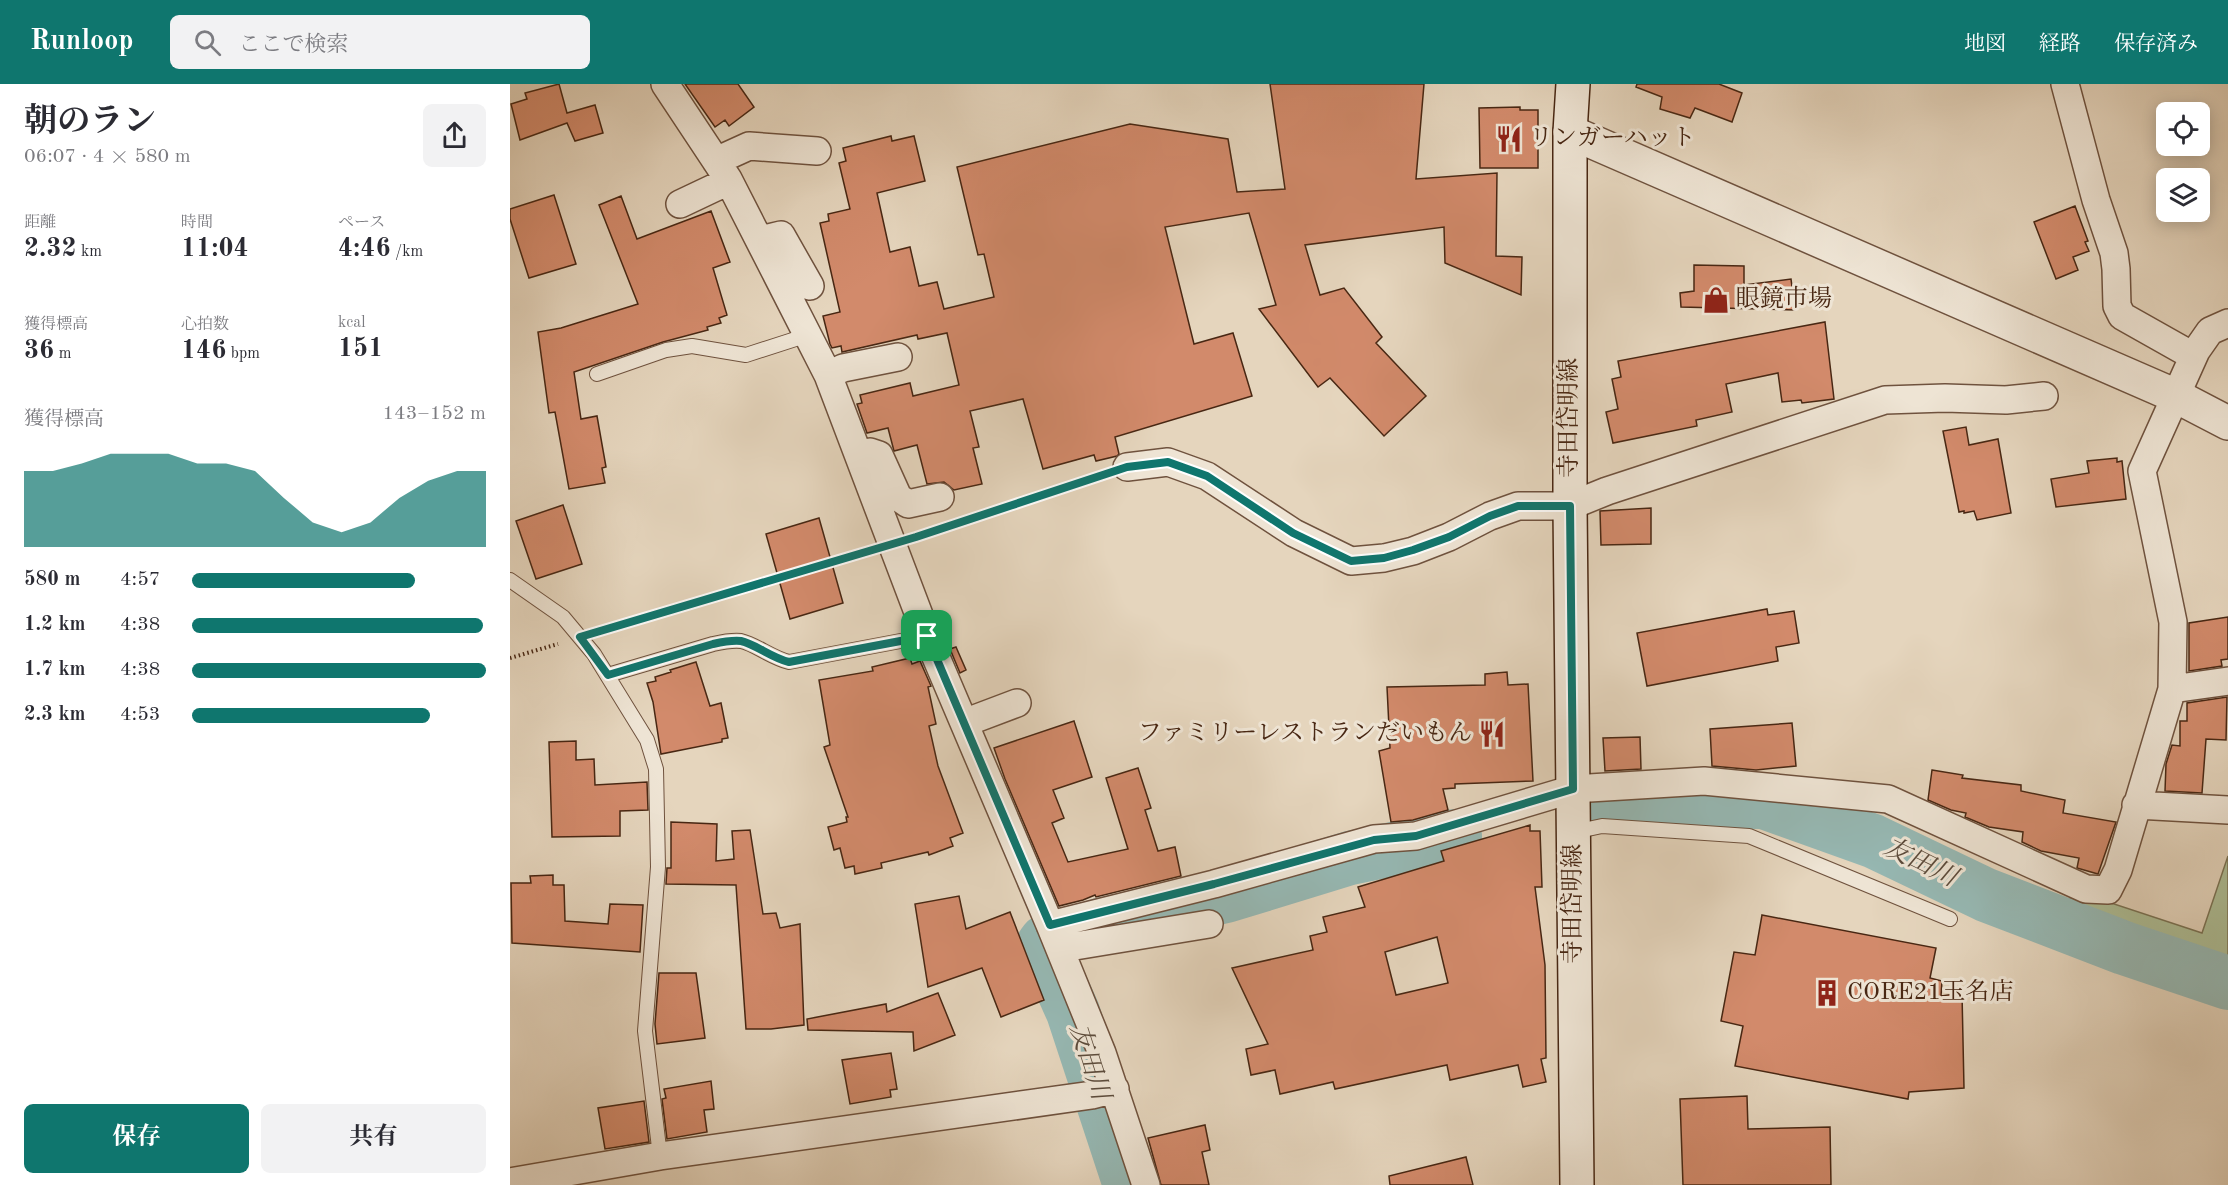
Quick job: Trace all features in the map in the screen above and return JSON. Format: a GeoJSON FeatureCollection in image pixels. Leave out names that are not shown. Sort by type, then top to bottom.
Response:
{"type":"FeatureCollection","features":[{"type":"Feature","properties":{"kind":"main road","name":"寺田岱明線"},"geometry":{"type":"LineString","coordinates":[[1573,84],[1570,132],[1570,506],[1576,1185]]}},
{"type":"Feature","properties":{"kind":"main road"},"geometry":{"type":"LineString","coordinates":[[1570,132],[2176,396],[2228,423]]}},
{"type":"Feature","properties":{"kind":"street"},"geometry":{"type":"LineString","coordinates":[[665,84],[722,170],[828,375],[927,636],[1062,952],[1104,1092],[1146,1185]]}},
{"type":"Feature","properties":{"kind":"street"},"geometry":{"type":"LineString","coordinates":[[2065,84],[2096,200],[2114,253],[2117,306],[2122,316],[2193,356]]}},
{"type":"Feature","properties":{"kind":"street"},"geometry":{"type":"LineString","coordinates":[[681,204],[749,146],[817,151]]}},
{"type":"Feature","properties":{"kind":"street"},"geometry":{"type":"LineString","coordinates":[[760,240],[781,235],[810,286]]}},
{"type":"Feature","properties":{"kind":"street"},"geometry":{"type":"LineString","coordinates":[[1050,925],[1214,884],[1374,840],[1416,836],[1573,789],[1704,781],[1888,800],[2086,889],[2108,890],[2118,870],[2172,689],[2173,622],[2142,471],[2193,356],[2210,331],[2228,323]]}},
{"type":"Feature","properties":{"kind":"street"},"geometry":{"type":"LineString","coordinates":[[828,375],[843,368],[898,357]]}},
{"type":"Feature","properties":{"kind":"street"},"geometry":{"type":"LineString","coordinates":[[1127,467],[1168,462],[1207,476],[1293,533],[1351,561],[1384,558],[1413,550],[1449,537],[1490,516],[1518,506],[1570,506],[1607,491],[1885,400],[1945,398],[2006,400],[2044,396]]}},
{"type":"Feature","properties":{"kind":"street"},"geometry":{"type":"LineString","coordinates":[[859,455],[870,452],[879,455],[898,497],[908,504],[940,497]]}},
{"type":"Feature","properties":{"kind":"street"},"geometry":{"type":"LineString","coordinates":[[2172,689],[2228,681]]}},
{"type":"Feature","properties":{"kind":"street"},"geometry":{"type":"LineString","coordinates":[[964,723],[1017,703]]}},
{"type":"Feature","properties":{"kind":"street"},"geometry":{"type":"LineString","coordinates":[[2136,805],[2228,810]]}},
{"type":"Feature","properties":{"kind":"street"},"geometry":{"type":"LineString","coordinates":[[1062,952],[1075,946],[1209,924]]}},
{"type":"Feature","properties":{"kind":"street"},"geometry":{"type":"LineString","coordinates":[[510,1182],[660,1156],[1104,1092]]}},
{"type":"Feature","properties":{"kind":"lane"},"geometry":{"type":"LineString","coordinates":[[597,374],[666,350],[692,346],[746,355],[808,334]]}},
{"type":"Feature","properties":{"kind":"lane"},"geometry":{"type":"LineString","coordinates":[[510,580],[563,617],[580,637],[608,675],[647,740],[656,769],[658,867],[645,1031],[660,1156]]}},
{"type":"Feature","properties":{"kind":"lane"},"geometry":{"type":"LineString","coordinates":[[608,675],[726,642],[742,641],[776,659],[789,662],[927,636]]}},
{"type":"Feature","properties":{"kind":"lane"},"geometry":{"type":"LineString","coordinates":[[1574,831],[1602,826],[1749,836],[1950,919]]}},
{"type":"Feature","properties":{"kind":"path"},"geometry":{"type":"LineString","coordinates":[[510,658],[916,537],[1127,467]]}},
{"type":"Feature","properties":{"kind":"green space"},"geometry":{"type":"Polygon","coordinates":[[[2228,856],[2228,974],[2050,913],[2078,892],[2202,933],[2228,856]]]}},
{"type":"Feature","properties":{"kind":"building"},"geometry":{"type":"Polygon","coordinates":[[[559,84],[567,113],[595,105],[603,133],[575,141],[567,123],[520,140],[511,104],[527,99],[525,93],[559,84]]]}},
{"type":"Feature","properties":{"kind":"building"},"geometry":{"type":"Polygon","coordinates":[[[685,84],[738,84],[754,107],[729,126],[725,120],[715,127],[685,84]]]}},
{"type":"Feature","properties":{"kind":"building"},"geometry":{"type":"Polygon","coordinates":[[[1270,84],[1424,84],[1416,179],[1497,173],[1496,256],[1522,257],[1521,295],[1445,263],[1444,227],[1305,245],[1320,295],[1344,288],[1382,337],[1376,343],[1426,396],[1384,436],[1330,378],[1318,387],[1259,309],[1276,305],[1249,213],[1165,227],[1194,344],[1233,333],[1252,396],[1115,437],[1119,454],[1117,456],[1096,461],[1094,455],[1043,469],[1023,399],[970,411],[979,447],[973,448],[982,484],[954,490],[944,482],[927,484],[917,445],[894,451],[888,428],[867,433],[857,404],[862,403],[860,395],[910,383],[913,396],[959,385],[947,333],[918,339],[917,335],[842,352],[841,346],[832,348],[830,344],[823,316],[840,312],[820,223],[829,221],[828,214],[850,209],[839,163],[846,161],[843,148],[891,136],[892,141],[914,136],[925,181],[877,193],[890,252],[910,247],[919,286],[937,282],[944,309],[994,297],[984,254],[978,255],[957,167],[1130,124],[1228,139],[1237,192],[1285,189],[1270,84]]]}},
{"type":"Feature","properties":{"kind":"building"},"geometry":{"type":"Polygon","coordinates":[[[1637,84],[1719,84],[1742,93],[1732,122],[1695,108],[1690,118],[1660,109],[1662,97],[1636,87],[1637,84]]]}},
{"type":"Feature","properties":{"kind":"building","name":"リンガーハット"},"geometry":{"type":"Polygon","coordinates":[[[1520,107],[1520,110],[1538,110],[1538,168],[1480,168],[1479,108],[1520,107]]]}},
{"type":"Feature","properties":{"kind":"building"},"geometry":{"type":"Polygon","coordinates":[[[554,195],[576,264],[529,278],[510,219],[510,209],[554,195]]]}},
{"type":"Feature","properties":{"kind":"building"},"geometry":{"type":"Polygon","coordinates":[[[621,196],[637,239],[711,211],[730,262],[713,268],[727,315],[719,318],[721,323],[707,327],[708,330],[663,342],[574,372],[581,419],[597,416],[606,467],[602,468],[605,483],[569,489],[555,412],[549,413],[538,332],[561,328],[638,304],[599,205],[621,196]]]}},
{"type":"Feature","properties":{"kind":"building"},"geometry":{"type":"Polygon","coordinates":[[[2075,206],[2088,241],[2085,242],[2089,251],[2073,257],[2078,270],[2056,279],[2034,222],[2075,206]]]}},
{"type":"Feature","properties":{"kind":"building"},"geometry":{"type":"Polygon","coordinates":[[[1694,265],[1744,266],[1744,285],[1791,279],[1795,310],[1681,307],[1680,293],[1694,291],[1694,265]]]}},
{"type":"Feature","properties":{"kind":"building"},"geometry":{"type":"Polygon","coordinates":[[[1825,322],[1834,399],[1802,403],[1801,400],[1782,402],[1778,373],[1726,384],[1732,412],[1696,420],[1697,426],[1613,443],[1606,412],[1618,409],[1612,379],[1621,377],[1618,361],[1825,322]]]}},
{"type":"Feature","properties":{"kind":"building"},"geometry":{"type":"Polygon","coordinates":[[[1966,427],[1969,445],[1998,439],[2011,513],[1977,520],[1974,511],[1959,512],[1943,431],[1966,427]]]}},
{"type":"Feature","properties":{"kind":"building"},"geometry":{"type":"Polygon","coordinates":[[[2117,458],[2117,462],[2122,461],[2126,499],[2056,507],[2051,479],[2089,473],[2087,461],[2117,458]]]}},
{"type":"Feature","properties":{"kind":"building"},"geometry":{"type":"Polygon","coordinates":[[[563,505],[582,564],[536,579],[516,521],[563,505]]]}},
{"type":"Feature","properties":{"kind":"building"},"geometry":{"type":"Polygon","coordinates":[[[1651,508],[1651,544],[1601,545],[1600,511],[1651,508]]]}},
{"type":"Feature","properties":{"kind":"building"},"geometry":{"type":"Polygon","coordinates":[[[819,518],[843,603],[790,619],[766,534],[819,518]]]}},
{"type":"Feature","properties":{"kind":"building"},"geometry":{"type":"Polygon","coordinates":[[[1767,609],[1768,615],[1794,611],[1799,643],[1776,647],[1778,661],[1647,686],[1637,633],[1767,609]]]}},
{"type":"Feature","properties":{"kind":"building"},"geometry":{"type":"Polygon","coordinates":[[[2228,617],[2228,659],[2221,660],[2222,666],[2189,671],[2189,623],[2228,617]]]}},
{"type":"Feature","properties":{"kind":"building"},"geometry":{"type":"Polygon","coordinates":[[[956,647],[966,670],[960,673],[950,649],[956,647]]]}},
{"type":"Feature","properties":{"kind":"building"},"geometry":{"type":"Polygon","coordinates":[[[910,658],[912,664],[920,661],[931,686],[928,687],[936,724],[929,726],[938,766],[963,833],[950,838],[953,846],[929,855],[928,852],[881,863],[882,868],[855,874],[854,866],[845,868],[840,848],[834,850],[828,827],[847,822],[846,817],[848,817],[824,747],[830,745],[819,680],[873,671],[872,667],[910,658]]]}},
{"type":"Feature","properties":{"kind":"building"},"geometry":{"type":"Polygon","coordinates":[[[696,662],[710,706],[721,703],[728,738],[722,739],[722,742],[661,754],[653,702],[647,683],[656,681],[655,677],[671,672],[670,670],[696,662]]]}},
{"type":"Feature","properties":{"kind":"building"},"geometry":{"type":"Polygon","coordinates":[[[1507,672],[1508,685],[1528,684],[1533,781],[1455,784],[1455,788],[1443,789],[1448,810],[1413,820],[1391,822],[1379,751],[1390,748],[1387,687],[1485,685],[1485,674],[1507,672]]]}},
{"type":"Feature","properties":{"kind":"building"},"geometry":{"type":"Polygon","coordinates":[[[2227,697],[2226,740],[2206,739],[2202,793],[2165,791],[2166,764],[2172,745],[2180,746],[2180,721],[2187,721],[2187,703],[2227,697]]]}},
{"type":"Feature","properties":{"kind":"building"},"geometry":{"type":"Polygon","coordinates":[[[1074,721],[1092,777],[1053,790],[1064,818],[1052,823],[1068,862],[1128,849],[1106,778],[1138,768],[1151,808],[1145,810],[1158,851],[1175,847],[1181,876],[1096,897],[1095,895],[1059,906],[994,748],[1074,721]]]}},
{"type":"Feature","properties":{"kind":"building"},"geometry":{"type":"Polygon","coordinates":[[[1792,723],[1796,766],[1756,770],[1712,766],[1710,729],[1792,723]]]}},
{"type":"Feature","properties":{"kind":"building"},"geometry":{"type":"Polygon","coordinates":[[[1640,737],[1641,769],[1605,771],[1603,738],[1640,737]]]}},
{"type":"Feature","properties":{"kind":"building"},"geometry":{"type":"Polygon","coordinates":[[[576,741],[576,760],[594,759],[595,785],[647,782],[648,810],[620,811],[620,836],[552,837],[549,742],[576,741]]]}},
{"type":"Feature","properties":{"kind":"building"},"geometry":{"type":"Polygon","coordinates":[[[1932,770],[1963,775],[1962,778],[2021,785],[2021,791],[2065,800],[2063,813],[2116,822],[2098,874],[2077,868],[2079,858],[2041,851],[2022,842],[2023,832],[1989,827],[1965,817],[1966,813],[1951,810],[1928,800],[1932,770]]]}},
{"type":"Feature","properties":{"kind":"building"},"geometry":{"type":"Polygon","coordinates":[[[671,822],[717,824],[716,861],[734,859],[732,831],[750,830],[763,914],[776,913],[780,928],[800,924],[804,1025],[746,1029],[736,885],[666,884],[667,868],[671,868],[671,822]]]}},
{"type":"Feature","properties":{"kind":"building"},"geometry":{"type":"Polygon","coordinates":[[[1530,825],[1530,831],[1540,831],[1542,887],[1535,887],[1545,965],[1546,1058],[1541,1059],[1546,1082],[1523,1087],[1518,1065],[1450,1080],[1447,1065],[1335,1089],[1333,1082],[1280,1094],[1275,1070],[1251,1075],[1246,1049],[1268,1044],[1232,968],[1313,950],[1310,936],[1327,932],[1323,917],[1365,907],[1358,887],[1444,861],[1441,851],[1530,825]],[[1437,937],[1385,952],[1396,995],[1448,983],[1437,937]]]}},
{"type":"Feature","properties":{"kind":"building"},"geometry":{"type":"Polygon","coordinates":[[[553,875],[553,885],[564,885],[565,921],[608,924],[610,904],[643,905],[640,952],[512,943],[511,883],[531,883],[530,876],[553,875]]]}},
{"type":"Feature","properties":{"kind":"building"},"geometry":{"type":"Polygon","coordinates":[[[959,896],[966,929],[1010,912],[1044,1000],[1001,1017],[982,968],[928,987],[915,904],[959,896]]]}},
{"type":"Feature","properties":{"kind":"building","name":"CORE21玉名店"},"geometry":{"type":"Polygon","coordinates":[[[1762,915],[1936,948],[1930,978],[1942,981],[1941,996],[1962,993],[1964,1088],[1909,1092],[1908,1099],[1735,1066],[1743,1026],[1721,1021],[1734,952],[1755,955],[1762,915]]]}},
{"type":"Feature","properties":{"kind":"building"},"geometry":{"type":"Polygon","coordinates":[[[659,973],[696,973],[705,1038],[657,1044],[655,1024],[659,973]]]}},
{"type":"Feature","properties":{"kind":"building"},"geometry":{"type":"Polygon","coordinates":[[[938,993],[955,1035],[914,1051],[913,1032],[808,1030],[807,1019],[886,1004],[887,1012],[938,993]]]}},
{"type":"Feature","properties":{"kind":"building"},"geometry":{"type":"Polygon","coordinates":[[[891,1053],[897,1089],[890,1090],[891,1097],[850,1104],[842,1060],[891,1053]]]}},
{"type":"Feature","properties":{"kind":"building"},"geometry":{"type":"Polygon","coordinates":[[[711,1081],[714,1109],[704,1110],[707,1132],[667,1139],[662,1099],[666,1098],[664,1089],[711,1081]]]}},
{"type":"Feature","properties":{"kind":"building"},"geometry":{"type":"Polygon","coordinates":[[[1747,1096],[1748,1129],[1830,1127],[1831,1185],[1683,1185],[1680,1099],[1747,1096]]]}},
{"type":"Feature","properties":{"kind":"building"},"geometry":{"type":"Polygon","coordinates":[[[644,1101],[649,1142],[605,1149],[598,1108],[644,1101]]]}},
{"type":"Feature","properties":{"kind":"building"},"geometry":{"type":"Polygon","coordinates":[[[1205,1125],[1210,1150],[1202,1152],[1209,1185],[1161,1185],[1148,1138],[1205,1125]]]}},
{"type":"Feature","properties":{"kind":"building"},"geometry":{"type":"Polygon","coordinates":[[[1466,1157],[1473,1185],[1390,1185],[1389,1176],[1466,1157]]]}},
{"type":"Feature","properties":{"kind":"waterway","name":"友田川"},"geometry":{"type":"LineString","coordinates":[[1602,801],[1764,802],[1873,841],[1986,895],[2124,948],[2228,983]]}},
{"type":"Feature","properties":{"kind":"waterway","name":"友田川"},"geometry":{"type":"LineString","coordinates":[[1099,925],[1226,896],[1350,858],[1455,836]]}},
{"type":"Feature","properties":{"kind":"waterway","name":"友田川"},"geometry":{"type":"LineString","coordinates":[[1046,941],[1043,945],[1073,1012],[1130,1185]]}},
{"type":"Feature","properties":{"kind":"place","name":"リンガーハット"},"geometry":{"type":"Point","coordinates":[1509,139]}},
{"type":"Feature","properties":{"kind":"place","name":"眼鏡市場"},"geometry":{"type":"Point","coordinates":[1716,300]}},
{"type":"Feature","properties":{"kind":"place","name":"ファミリーレストランだいもん"},"geometry":{"type":"Point","coordinates":[1492,734]}},
{"type":"Feature","properties":{"kind":"place","name":"CORE21玉名店"},"geometry":{"type":"Point","coordinates":[1827,993]}},
{"type":"Feature","properties":{"kind":"route"},"geometry":{"type":"LineString","coordinates":[[1168,462],[1207,476],[1293,533],[1351,561],[1384,558],[1413,550],[1449,537],[1490,516],[1518,506],[1570,506],[1573,789],[1416,836],[1374,840],[1214,884],[1050,925],[927,636],[789,662],[776,659],[742,641],[726,642],[608,675],[580,637],[916,537],[1127,467],[1168,462]]}}]}
